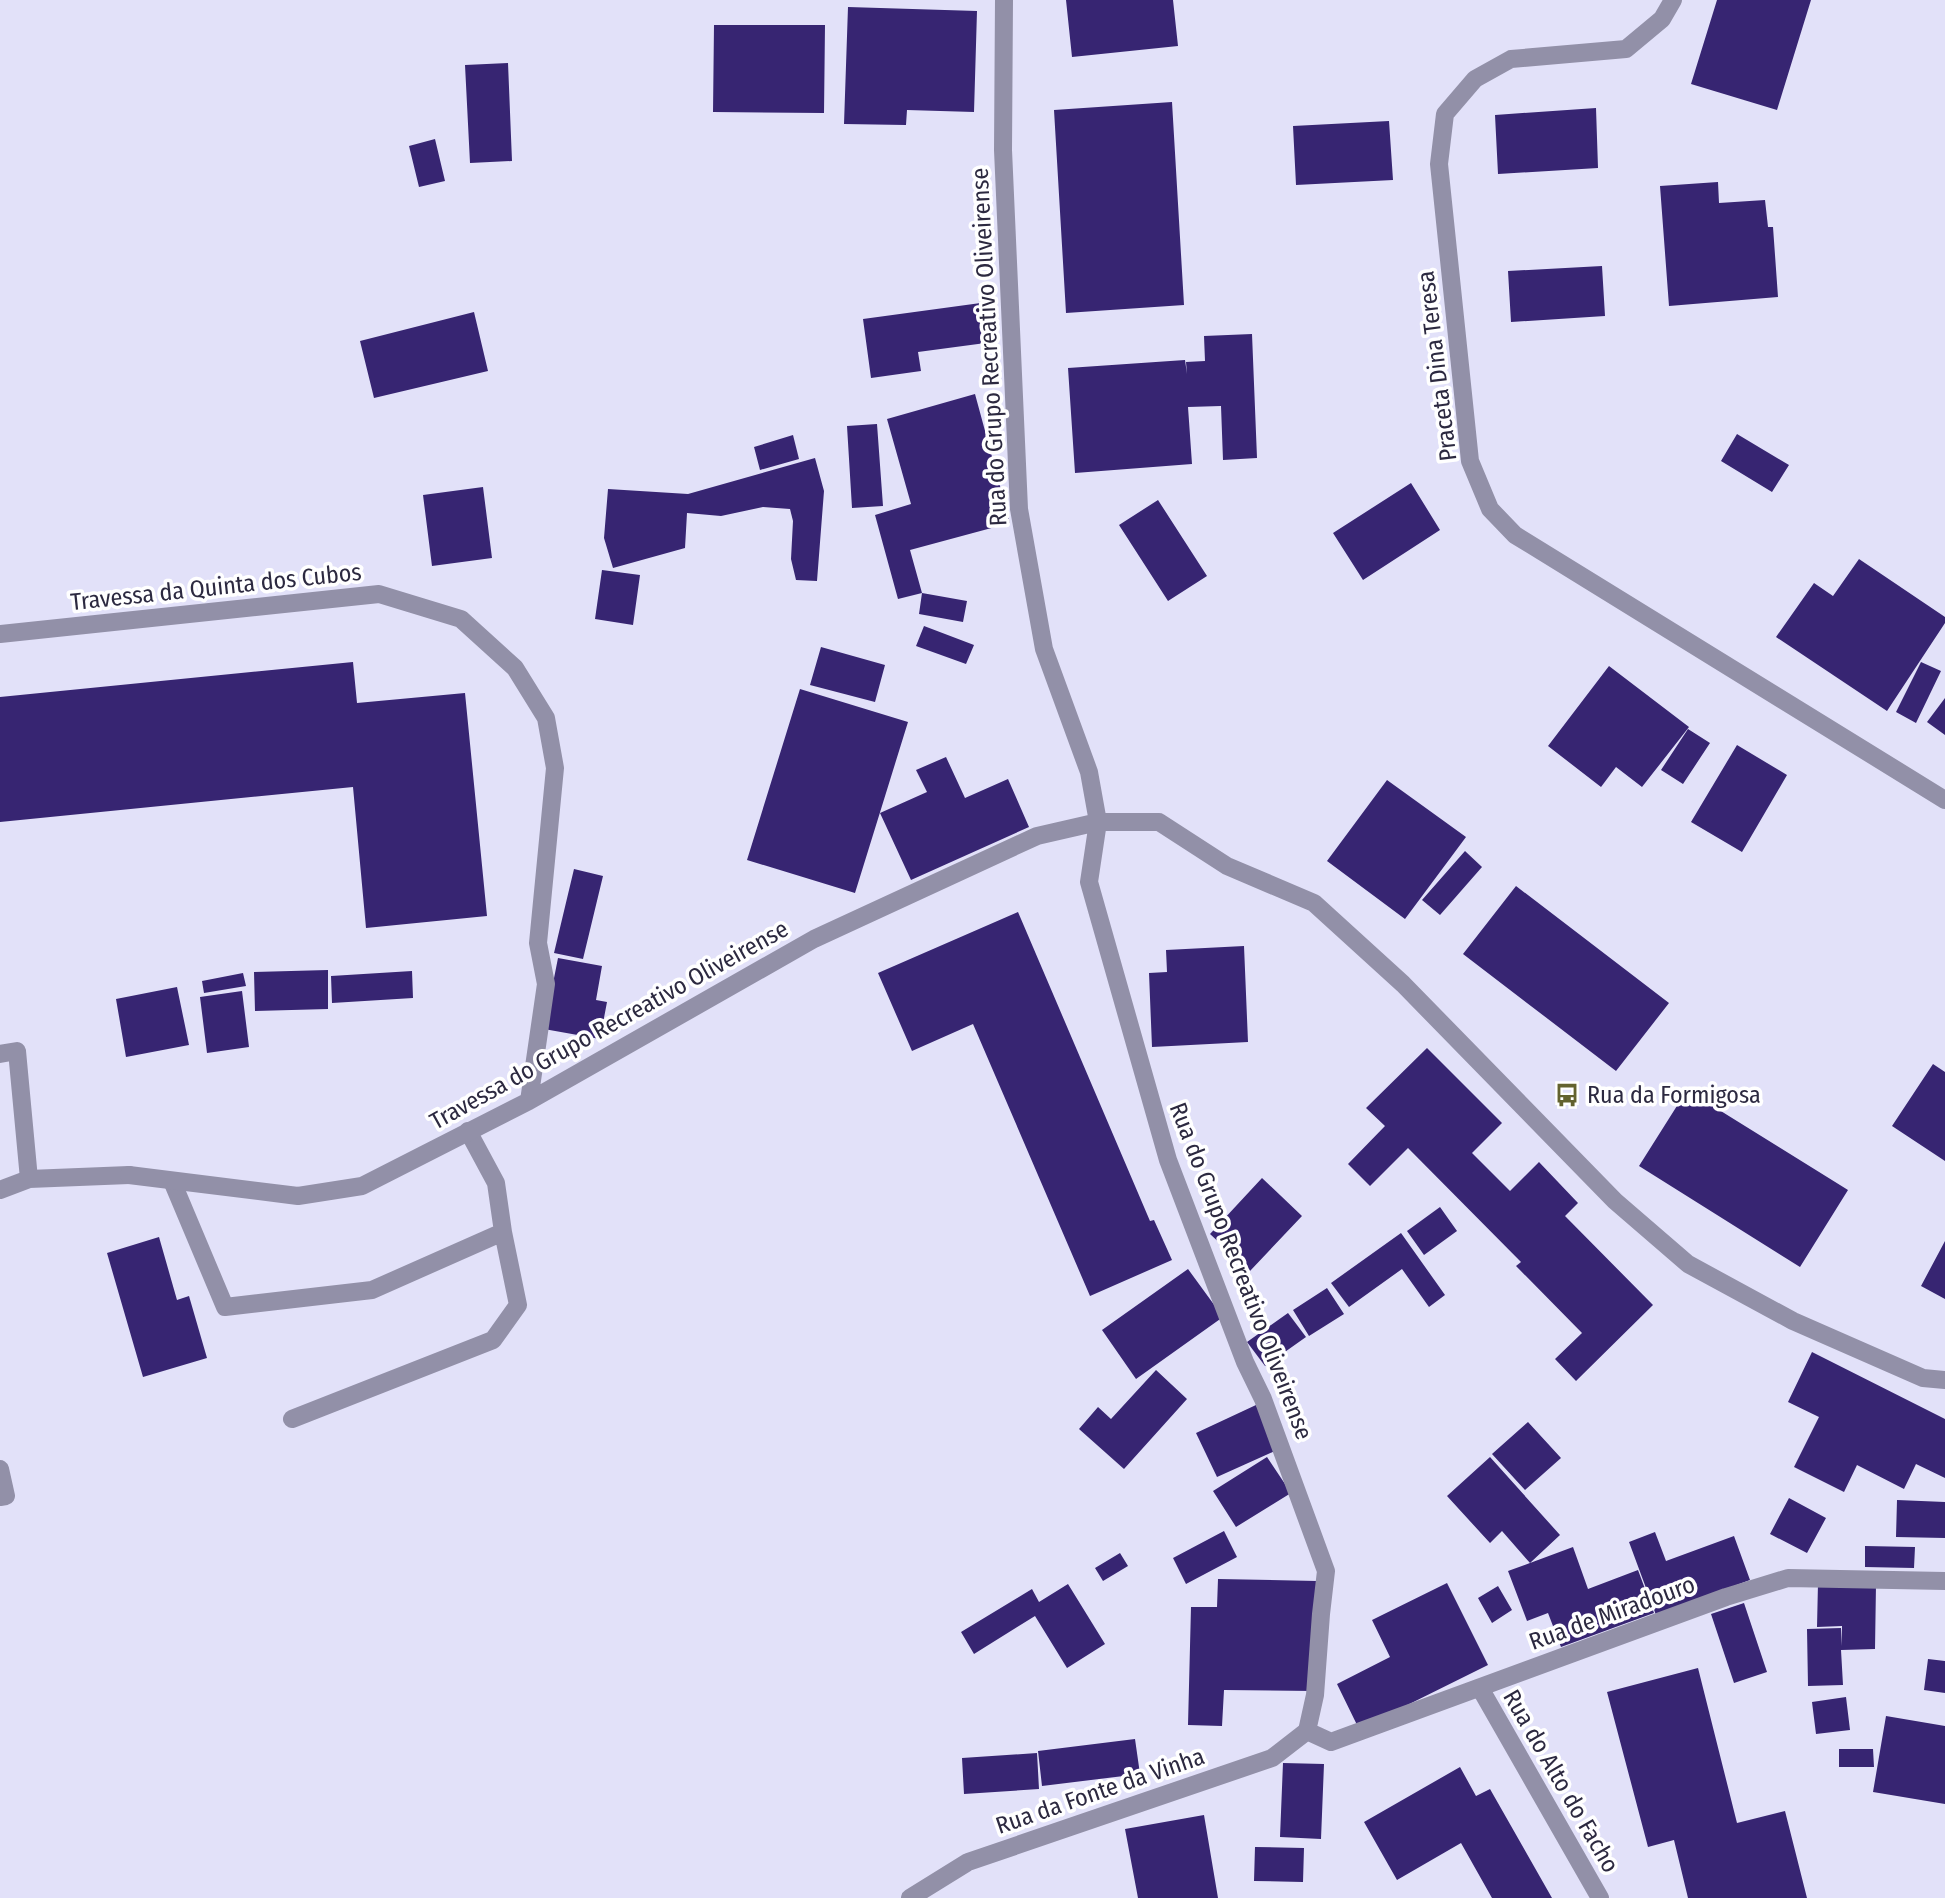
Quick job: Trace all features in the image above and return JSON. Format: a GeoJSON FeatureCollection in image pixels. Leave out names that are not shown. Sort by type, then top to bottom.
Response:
{"type":"FeatureCollection","features":[{"type":"Feature","properties":{"kind":"street","name":"Rua do Grupo Recreativo Oliveirense"},"geometry":{"type":"LineString","coordinates":[[1004,0],[1003,150],[1019,509],[1044,649],[1089,772],[1098,821],[1089,882],[1168,1160],[1245,1362],[1263,1399],[1326,1571],[1315,1695],[1307,1731]]}},
{"type":"Feature","properties":{"kind":"street","name":"Praceta Dina Teresa"},"geometry":{"type":"LineString","coordinates":[[1673,0],[1662,19],[1626,48],[1511,59],[1475,79],[1445,114],[1438,164],[1470,461],[1490,509],[1515,535],[1945,800]]}},
{"type":"Feature","properties":{"kind":"street","name":"Travessa da Quinta dos Cubos"},"geometry":{"type":"LineString","coordinates":[[0,634],[379,594],[461,620],[515,668],[546,718],[555,768],[538,943],[546,984],[529,1101]]}},
{"type":"Feature","properties":{"kind":"street","name":"Travessa do Grupo Recreativo Oliveirense"},"geometry":{"type":"LineString","coordinates":[[0,1190],[29,1179],[129,1175],[298,1196],[362,1186],[529,1101],[814,939],[1037,836],[1098,821]]}},
{"type":"Feature","properties":{"kind":"street"},"geometry":{"type":"LineString","coordinates":[[1098,821],[1158,822],[1227,866],[1314,903],[1403,984],[1615,1201],[1688,1264],[1793,1321],[1923,1378],[1945,1380]]}},
{"type":"Feature","properties":{"kind":"street"},"geometry":{"type":"LineString","coordinates":[[0,1054],[17,1051],[29,1179]]}},
{"type":"Feature","properties":{"kind":"street"},"geometry":{"type":"LineString","coordinates":[[292,1419],[493,1340],[518,1305],[496,1184],[468,1131]]}},
{"type":"Feature","properties":{"kind":"street"},"geometry":{"type":"LineString","coordinates":[[172,1181],[225,1307],[372,1290],[503,1232]]}},
{"type":"Feature","properties":{"kind":"street"},"geometry":{"type":"LineString","coordinates":[[0,1469],[6,1496],[0,1497]]}},
{"type":"Feature","properties":{"kind":"street","name":"Rua de Miradouro"},"geometry":{"type":"LineString","coordinates":[[1307,1731],[1331,1742],[1726,1597],[1788,1578],[1945,1581]]}},
{"type":"Feature","properties":{"kind":"street","name":"Rua do Alto do Facho"},"geometry":{"type":"LineString","coordinates":[[1480,1688],[1600,1898]]}},
{"type":"Feature","properties":{"kind":"street","name":"Rua da Fonte da Vinha"},"geometry":{"type":"LineString","coordinates":[[910,1898],[968,1862],[1272,1758],[1307,1731]]}},
{"type":"Feature","properties":{"kind":"building"},"geometry":{"type":"Polygon","coordinates":[[[1066,0],[1173,0],[1178,46],[1072,57],[1066,0]]]}},
{"type":"Feature","properties":{"kind":"building"},"geometry":{"type":"Polygon","coordinates":[[[1717,0],[1811,0],[1777,110],[1691,84],[1717,0]]]}},
{"type":"Feature","properties":{"kind":"building"},"geometry":{"type":"Polygon","coordinates":[[[848,7],[977,11],[974,112],[907,110],[906,125],[844,124],[848,7]]]}},
{"type":"Feature","properties":{"kind":"building"},"geometry":{"type":"Polygon","coordinates":[[[714,25],[825,25],[824,113],[713,112],[714,25]]]}},
{"type":"Feature","properties":{"kind":"building"},"geometry":{"type":"Polygon","coordinates":[[[508,63],[512,161],[470,163],[465,65],[508,63]]]}},
{"type":"Feature","properties":{"kind":"building"},"geometry":{"type":"Polygon","coordinates":[[[1172,102],[1184,305],[1066,313],[1054,110],[1172,102]]]}},
{"type":"Feature","properties":{"kind":"building"},"geometry":{"type":"Polygon","coordinates":[[[1596,108],[1598,168],[1498,174],[1495,115],[1596,108]]]}},
{"type":"Feature","properties":{"kind":"building"},"geometry":{"type":"Polygon","coordinates":[[[1389,121],[1393,180],[1296,185],[1293,126],[1389,121]]]}},
{"type":"Feature","properties":{"kind":"building"},"geometry":{"type":"Polygon","coordinates":[[[435,139],[445,181],[419,187],[409,146],[435,139]]]}},
{"type":"Feature","properties":{"kind":"building"},"geometry":{"type":"Polygon","coordinates":[[[1718,182],[1719,203],[1765,200],[1768,227],[1773,227],[1778,297],[1669,306],[1660,186],[1718,182]]]}},
{"type":"Feature","properties":{"kind":"building"},"geometry":{"type":"Polygon","coordinates":[[[1602,266],[1605,316],[1511,322],[1508,271],[1602,266]]]}},
{"type":"Feature","properties":{"kind":"building"},"geometry":{"type":"Polygon","coordinates":[[[988,302],[993,342],[918,352],[921,371],[871,378],[863,319],[988,302]]]}},
{"type":"Feature","properties":{"kind":"building"},"geometry":{"type":"Polygon","coordinates":[[[474,312],[488,371],[374,398],[360,341],[474,312]]]}},
{"type":"Feature","properties":{"kind":"building"},"geometry":{"type":"Polygon","coordinates":[[[1252,334],[1257,458],[1223,460],[1221,406],[1188,407],[1192,464],[1075,473],[1068,368],[1185,360],[1187,374],[1186,362],[1205,361],[1204,336],[1252,334]]]}},
{"type":"Feature","properties":{"kind":"building"},"geometry":{"type":"Polygon","coordinates":[[[975,394],[1010,523],[910,550],[922,593],[898,599],[875,515],[911,504],[887,419],[975,394]]]}},
{"type":"Feature","properties":{"kind":"building"},"geometry":{"type":"Polygon","coordinates":[[[877,424],[883,506],[852,508],[847,426],[877,424]]]}},
{"type":"Feature","properties":{"kind":"building"},"geometry":{"type":"Polygon","coordinates":[[[1737,434],[1789,465],[1772,492],[1721,461],[1737,434]]]}},
{"type":"Feature","properties":{"kind":"building"},"geometry":{"type":"Polygon","coordinates":[[[793,435],[799,459],[760,470],[754,447],[793,435]]]}},
{"type":"Feature","properties":{"kind":"building"},"geometry":{"type":"Polygon","coordinates":[[[815,458],[824,491],[817,581],[796,580],[791,559],[793,521],[790,509],[763,507],[721,516],[687,513],[685,548],[613,568],[604,538],[608,489],[688,494],[815,458]]]}},
{"type":"Feature","properties":{"kind":"building"},"geometry":{"type":"Polygon","coordinates":[[[1411,483],[1440,530],[1363,580],[1333,533],[1411,483]]]}},
{"type":"Feature","properties":{"kind":"building"},"geometry":{"type":"Polygon","coordinates":[[[483,487],[492,558],[432,566],[423,495],[483,487]]]}},
{"type":"Feature","properties":{"kind":"building"},"geometry":{"type":"Polygon","coordinates":[[[1158,500],[1207,576],[1168,601],[1119,525],[1158,500]]]}},
{"type":"Feature","properties":{"kind":"building"},"geometry":{"type":"Polygon","coordinates":[[[1859,559],[1945,617],[1945,623],[1887,711],[1776,637],[1814,583],[1833,596],[1859,559]]]}},
{"type":"Feature","properties":{"kind":"building"},"geometry":{"type":"Polygon","coordinates":[[[602,570],[640,575],[633,625],[595,619],[602,570]]]}},
{"type":"Feature","properties":{"kind":"building"},"geometry":{"type":"Polygon","coordinates":[[[922,593],[967,601],[963,622],[919,614],[922,593]]]}},
{"type":"Feature","properties":{"kind":"building"},"geometry":{"type":"Polygon","coordinates":[[[924,626],[974,645],[966,664],[916,646],[924,626]]]}},
{"type":"Feature","properties":{"kind":"building"},"geometry":{"type":"Polygon","coordinates":[[[821,647],[885,665],[875,702],[810,685],[821,647]]]}},
{"type":"Feature","properties":{"kind":"building"},"geometry":{"type":"Polygon","coordinates":[[[353,662],[357,703],[465,693],[487,916],[366,928],[353,787],[0,822],[0,697],[353,662]]]}},
{"type":"Feature","properties":{"kind":"building"},"geometry":{"type":"Polygon","coordinates":[[[1921,662],[1941,671],[1916,723],[1896,712],[1921,662]]]}},
{"type":"Feature","properties":{"kind":"building"},"geometry":{"type":"Polygon","coordinates":[[[1609,666],[1689,727],[1642,787],[1616,767],[1601,787],[1548,746],[1609,666]]]}},
{"type":"Feature","properties":{"kind":"building"},"geometry":{"type":"Polygon","coordinates":[[[800,689],[908,722],[855,893],[747,860],[800,689]]]}},
{"type":"Feature","properties":{"kind":"building"},"geometry":{"type":"Polygon","coordinates":[[[1945,698],[1945,735],[1927,722],[1945,698]]]}},
{"type":"Feature","properties":{"kind":"building"},"geometry":{"type":"Polygon","coordinates":[[[1688,729],[1710,743],[1683,784],[1661,770],[1688,729]]]}},
{"type":"Feature","properties":{"kind":"building"},"geometry":{"type":"Polygon","coordinates":[[[1737,745],[1787,775],[1742,852],[1691,822],[1737,745]]]}},
{"type":"Feature","properties":{"kind":"building"},"geometry":{"type":"Polygon","coordinates":[[[946,757],[965,798],[1008,779],[1029,827],[911,880],[880,813],[927,792],[916,770],[946,757]]]}},
{"type":"Feature","properties":{"kind":"building"},"geometry":{"type":"Polygon","coordinates":[[[1387,780],[1466,837],[1405,919],[1327,861],[1387,780]]]}},
{"type":"Feature","properties":{"kind":"building"},"geometry":{"type":"Polygon","coordinates":[[[1465,851],[1482,867],[1440,915],[1422,900],[1465,851]]]}},
{"type":"Feature","properties":{"kind":"building"},"geometry":{"type":"Polygon","coordinates":[[[574,869],[603,876],[583,959],[554,953],[574,869]]]}},
{"type":"Feature","properties":{"kind":"building"},"geometry":{"type":"Polygon","coordinates":[[[1516,886],[1669,1003],[1616,1071],[1463,954],[1516,886]]]}},
{"type":"Feature","properties":{"kind":"building"},"geometry":{"type":"Polygon","coordinates":[[[1018,912],[1150,1221],[1154,1220],[1172,1260],[1090,1296],[973,1024],[912,1051],[878,973],[1018,912]]]}},
{"type":"Feature","properties":{"kind":"building"},"geometry":{"type":"Polygon","coordinates":[[[1244,946],[1248,1042],[1152,1047],[1149,973],[1167,972],[1166,950],[1244,946]]]}},
{"type":"Feature","properties":{"kind":"building"},"geometry":{"type":"Polygon","coordinates":[[[558,958],[602,966],[596,1000],[607,1002],[600,1039],[544,1029],[558,958]]]}},
{"type":"Feature","properties":{"kind":"building"},"geometry":{"type":"Polygon","coordinates":[[[328,970],[328,1009],[255,1011],[254,972],[328,970]]]}},
{"type":"Feature","properties":{"kind":"building"},"geometry":{"type":"Polygon","coordinates":[[[412,971],[413,998],[332,1003],[331,976],[412,971]]]}},
{"type":"Feature","properties":{"kind":"building"},"geometry":{"type":"Polygon","coordinates":[[[243,973],[246,986],[204,993],[202,981],[243,973]]]}},
{"type":"Feature","properties":{"kind":"building"},"geometry":{"type":"Polygon","coordinates":[[[177,987],[189,1045],[126,1057],[116,999],[177,987]]]}},
{"type":"Feature","properties":{"kind":"building"},"geometry":{"type":"Polygon","coordinates":[[[242,991],[249,1047],[207,1053],[200,997],[242,991]]]}},
{"type":"Feature","properties":{"kind":"building"},"geometry":{"type":"Polygon","coordinates":[[[1427,1048],[1502,1123],[1472,1153],[1510,1191],[1539,1162],[1578,1203],[1565,1216],[1653,1305],[1576,1381],[1555,1359],[1582,1333],[1516,1266],[1521,1262],[1408,1148],[1370,1186],[1348,1164],[1385,1126],[1366,1108],[1427,1048]]]}},
{"type":"Feature","properties":{"kind":"building"},"geometry":{"type":"Polygon","coordinates":[[[1933,1064],[1945,1072],[1945,1161],[1892,1126],[1933,1064]]]}},
{"type":"Feature","properties":{"kind":"building"},"geometry":{"type":"Polygon","coordinates":[[[1687,1090],[1848,1190],[1800,1267],[1639,1166],[1687,1090]]]}},
{"type":"Feature","properties":{"kind":"building"},"geometry":{"type":"Polygon","coordinates":[[[1262,1178],[1302,1216],[1250,1271],[1210,1234],[1262,1178]]]}},
{"type":"Feature","properties":{"kind":"building"},"geometry":{"type":"Polygon","coordinates":[[[1440,1207],[1457,1231],[1424,1255],[1407,1231],[1440,1207]]]}},
{"type":"Feature","properties":{"kind":"building"},"geometry":{"type":"Polygon","coordinates":[[[1401,1233],[1445,1295],[1429,1307],[1402,1269],[1349,1307],[1331,1283],[1401,1233]]]}},
{"type":"Feature","properties":{"kind":"building"},"geometry":{"type":"Polygon","coordinates":[[[159,1237],[177,1300],[189,1296],[207,1358],[143,1377],[107,1253],[159,1237]]]}},
{"type":"Feature","properties":{"kind":"building"},"geometry":{"type":"Polygon","coordinates":[[[1945,1241],[1945,1299],[1921,1286],[1945,1241]]]}},
{"type":"Feature","properties":{"kind":"building"},"geometry":{"type":"Polygon","coordinates":[[[1188,1269],[1223,1317],[1136,1379],[1102,1330],[1188,1269]]]}},
{"type":"Feature","properties":{"kind":"building"},"geometry":{"type":"Polygon","coordinates":[[[1327,1288],[1344,1314],[1309,1336],[1293,1310],[1327,1288]]]}},
{"type":"Feature","properties":{"kind":"building"},"geometry":{"type":"Polygon","coordinates":[[[1288,1313],[1306,1337],[1265,1366],[1247,1342],[1288,1313]]]}},
{"type":"Feature","properties":{"kind":"building"},"geometry":{"type":"Polygon","coordinates":[[[1812,1352],[1945,1419],[1945,1478],[1916,1464],[1904,1489],[1857,1465],[1844,1492],[1794,1467],[1819,1417],[1788,1402],[1812,1352]]]}},
{"type":"Feature","properties":{"kind":"building"},"geometry":{"type":"Polygon","coordinates":[[[1156,1370],[1187,1399],[1124,1469],[1079,1429],[1098,1407],[1111,1419],[1156,1370]]]}},
{"type":"Feature","properties":{"kind":"building"},"geometry":{"type":"Polygon","coordinates":[[[1256,1405],[1277,1450],[1217,1477],[1196,1433],[1256,1405]]]}},
{"type":"Feature","properties":{"kind":"building"},"geometry":{"type":"Polygon","coordinates":[[[1528,1422],[1561,1458],[1525,1490],[1492,1454],[1528,1422]]]}},
{"type":"Feature","properties":{"kind":"building"},"geometry":{"type":"Polygon","coordinates":[[[1267,1457],[1291,1493],[1236,1527],[1213,1491],[1267,1457]]]}},
{"type":"Feature","properties":{"kind":"building"},"geometry":{"type":"Polygon","coordinates":[[[1490,1457],[1560,1535],[1530,1563],[1502,1531],[1490,1543],[1447,1496],[1490,1457]]]}},
{"type":"Feature","properties":{"kind":"building"},"geometry":{"type":"Polygon","coordinates":[[[1789,1498],[1826,1518],[1807,1553],[1770,1534],[1789,1498]]]}},
{"type":"Feature","properties":{"kind":"building"},"geometry":{"type":"Polygon","coordinates":[[[1897,1500],[1945,1502],[1945,1538],[1896,1537],[1897,1500]]]}},
{"type":"Feature","properties":{"kind":"building"},"geometry":{"type":"Polygon","coordinates":[[[1224,1531],[1237,1557],[1186,1584],[1173,1558],[1224,1531]]]}},
{"type":"Feature","properties":{"kind":"building"},"geometry":{"type":"Polygon","coordinates":[[[1655,1532],[1666,1561],[1734,1536],[1750,1580],[1656,1615],[1629,1542],[1655,1532]]]}},
{"type":"Feature","properties":{"kind":"building"},"geometry":{"type":"Polygon","coordinates":[[[1865,1546],[1915,1547],[1914,1568],[1865,1567],[1865,1546]]]}},
{"type":"Feature","properties":{"kind":"building"},"geometry":{"type":"Polygon","coordinates":[[[1573,1547],[1588,1589],[1638,1570],[1654,1613],[1561,1647],[1548,1613],[1527,1621],[1508,1571],[1573,1547]]]}},
{"type":"Feature","properties":{"kind":"building"},"geometry":{"type":"Polygon","coordinates":[[[1120,1553],[1128,1566],[1103,1581],[1095,1568],[1120,1553]]]}},
{"type":"Feature","properties":{"kind":"building"},"geometry":{"type":"Polygon","coordinates":[[[1218,1579],[1317,1581],[1314,1691],[1224,1690],[1222,1726],[1188,1725],[1191,1607],[1217,1607],[1218,1579]]]}},
{"type":"Feature","properties":{"kind":"building"},"geometry":{"type":"Polygon","coordinates":[[[1447,1583],[1488,1665],[1359,1729],[1337,1684],[1390,1657],[1372,1620],[1447,1583]]]}},
{"type":"Feature","properties":{"kind":"building"},"geometry":{"type":"Polygon","coordinates":[[[1818,1583],[1876,1584],[1875,1649],[1841,1650],[1843,1685],[1808,1686],[1807,1629],[1841,1628],[1842,1646],[1842,1626],[1817,1627],[1818,1583]]]}},
{"type":"Feature","properties":{"kind":"building"},"geometry":{"type":"Polygon","coordinates":[[[1068,1584],[1105,1644],[1067,1668],[1035,1616],[974,1654],[961,1632],[1032,1589],[1039,1602],[1068,1584]]]}},
{"type":"Feature","properties":{"kind":"building"},"geometry":{"type":"Polygon","coordinates":[[[1498,1586],[1512,1610],[1492,1623],[1478,1598],[1498,1586]]]}},
{"type":"Feature","properties":{"kind":"building"},"geometry":{"type":"Polygon","coordinates":[[[1744,1603],[1767,1672],[1734,1683],[1711,1614],[1744,1603]]]}},
{"type":"Feature","properties":{"kind":"building"},"geometry":{"type":"Polygon","coordinates":[[[1928,1659],[1945,1661],[1945,1693],[1924,1690],[1928,1659]]]}},
{"type":"Feature","properties":{"kind":"building"},"geometry":{"type":"Polygon","coordinates":[[[1698,1668],[1737,1823],[1785,1811],[1807,1898],[1688,1898],[1674,1840],[1648,1847],[1607,1692],[1698,1668]]]}},
{"type":"Feature","properties":{"kind":"building"},"geometry":{"type":"Polygon","coordinates":[[[1846,1697],[1850,1730],[1816,1734],[1812,1702],[1846,1697]]]}},
{"type":"Feature","properties":{"kind":"building"},"geometry":{"type":"Polygon","coordinates":[[[1886,1716],[1945,1726],[1945,1804],[1873,1792],[1886,1716]]]}},
{"type":"Feature","properties":{"kind":"building"},"geometry":{"type":"Polygon","coordinates":[[[1135,1739],[1140,1774],[1042,1786],[1038,1751],[1135,1739]]]}},
{"type":"Feature","properties":{"kind":"building"},"geometry":{"type":"Polygon","coordinates":[[[1839,1749],[1873,1749],[1874,1767],[1839,1767],[1839,1749]]]}},
{"type":"Feature","properties":{"kind":"building"},"geometry":{"type":"Polygon","coordinates":[[[1037,1753],[1039,1789],[964,1794],[962,1758],[1037,1753]]]}},
{"type":"Feature","properties":{"kind":"building"},"geometry":{"type":"Polygon","coordinates":[[[1283,1763],[1324,1764],[1321,1839],[1280,1837],[1283,1763]]]}},
{"type":"Feature","properties":{"kind":"building"},"geometry":{"type":"Polygon","coordinates":[[[1460,1767],[1476,1796],[1490,1789],[1552,1898],[1492,1898],[1461,1843],[1397,1880],[1364,1822],[1460,1767]]]}},
{"type":"Feature","properties":{"kind":"building"},"geometry":{"type":"Polygon","coordinates":[[[1204,1815],[1218,1898],[1138,1898],[1125,1829],[1204,1815]]]}},
{"type":"Feature","properties":{"kind":"building"},"geometry":{"type":"Polygon","coordinates":[[[1255,1847],[1304,1848],[1303,1882],[1254,1881],[1255,1847]]]}},
{"type":"Feature","properties":{"kind":"place","name":"Rua da Formigosa"},"geometry":{"type":"Point","coordinates":[1567,1095]}}]}
